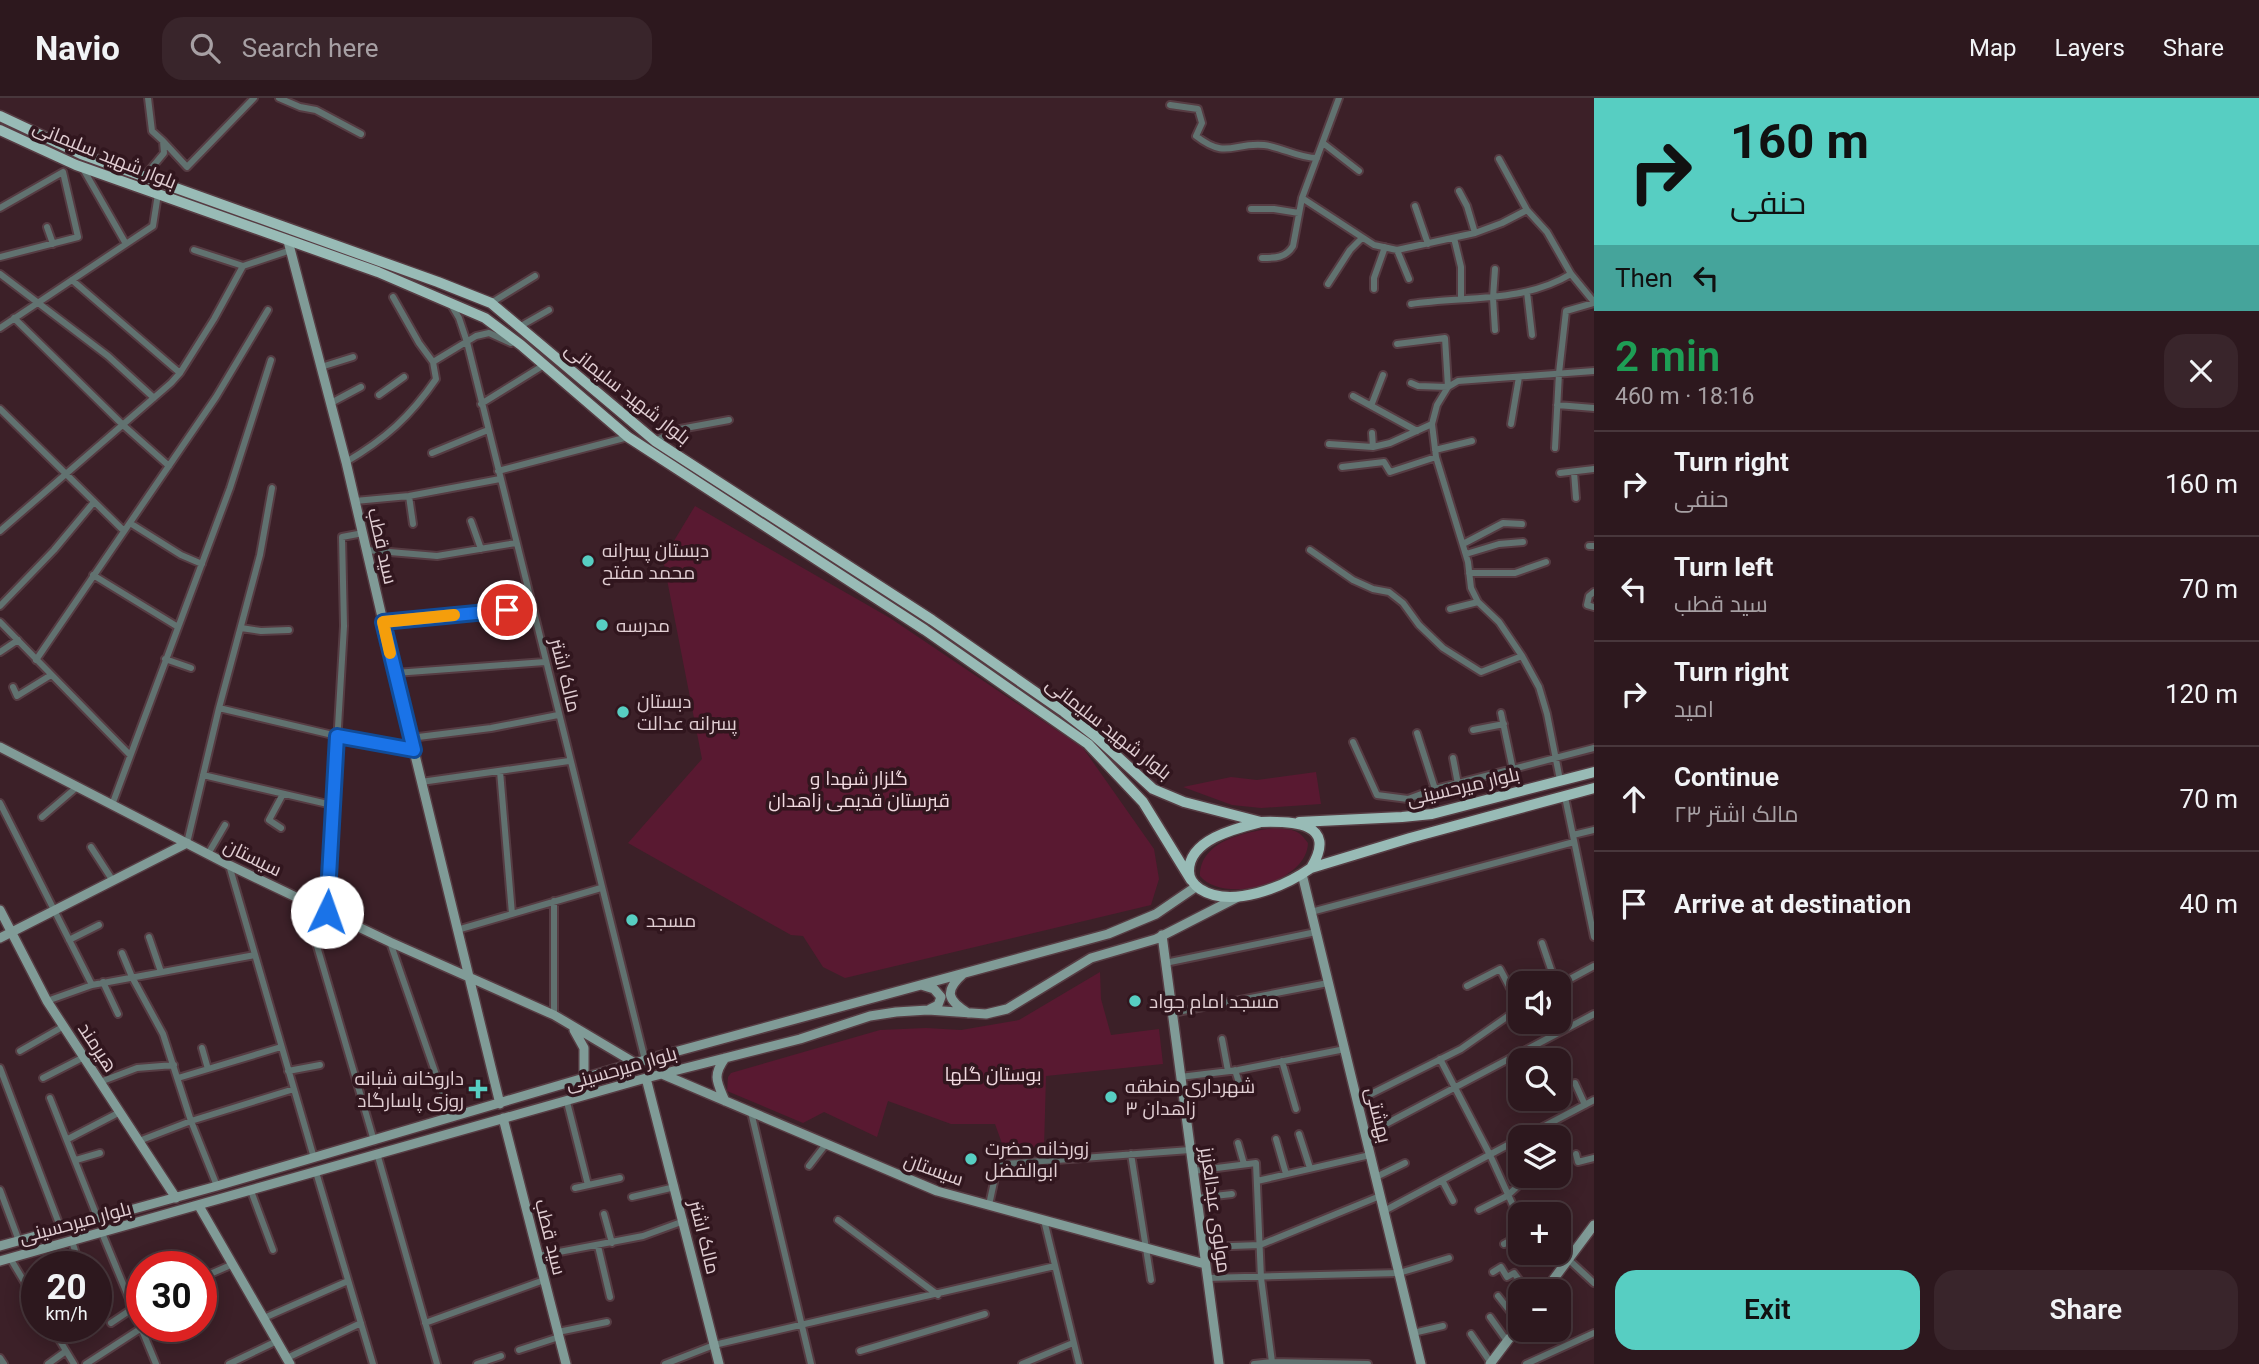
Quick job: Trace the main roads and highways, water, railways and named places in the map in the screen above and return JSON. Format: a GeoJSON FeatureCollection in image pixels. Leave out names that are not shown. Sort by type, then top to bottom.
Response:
{"type":"FeatureCollection","features":[{"type":"Feature","properties":{"kind":"main road","name":"بلوار شهید سلیمانی"},"geometry":{"type":"LineString","coordinates":[[0,116],[81,153],[144,177],[491,303],[655,441],[932,620],[1053,704],[1095,736],[1153,789],[1184,802],[1261,822]]}},
{"type":"Feature","properties":{"kind":"main road","name":"بلوار شهید سلیمانی"},"geometry":{"type":"LineString","coordinates":[[3,135],[289,246],[378,272],[485,318],[628,437],[925,630],[1088,744],[1143,802],[1194,883]]}},
{"type":"Feature","properties":{"kind":"main road","name":"سید قطب"},"geometry":{"type":"LineString","coordinates":[[289,246],[346,462],[500,1104]]}},
{"type":"Feature","properties":{"kind":"main road","name":"سیستان"},"geometry":{"type":"LineString","coordinates":[[0,747],[229,865],[390,942],[554,1015],[640,1061]]}},
{"type":"Feature","properties":{"kind":"main road","name":"بلوار میرحسینی"},"geometry":{"type":"LineString","coordinates":[[1261,822],[1432,814],[1594,772]]}},
{"type":"Feature","properties":{"kind":"main road","name":"بلوار میرحسینی"},"geometry":{"type":"LineString","coordinates":[[1311,867],[1594,788]]}},
{"type":"Feature","properties":{"kind":"main road"},"geometry":{"type":"LineString","coordinates":[[1261,822],[1234,830],[1202,847],[1192,860],[1189,873],[1194,883],[1213,894],[1238,897],[1270,889],[1302,874],[1311,867],[1318,854],[1320,840],[1312,828],[1296,822]]}},
{"type":"Feature","properties":{"kind":"main road"},"geometry":{"type":"LineString","coordinates":[[0,939],[187,843]]}},
{"type":"Feature","properties":{"kind":"main road","name":"بهشتی"},"geometry":{"type":"LineString","coordinates":[[1302,874],[1421,1364]]}},
{"type":"Feature","properties":{"kind":"main road","name":"بلوار میرحسینی"},"geometry":{"type":"LineString","coordinates":[[0,1247],[374,1141],[640,1061],[1108,933],[1156,915],[1194,883]]}},
{"type":"Feature","properties":{"kind":"main road","name":"بلوار میرحسینی"},"geometry":{"type":"LineString","coordinates":[[5,1260],[646,1078],[800,1039],[870,1016],[928,1010],[986,1014],[1007,1009],[1091,958],[1162,935],[1238,897]]}},
{"type":"Feature","properties":{"kind":"main road","name":"هیرمند"},"geometry":{"type":"LineString","coordinates":[[0,910],[47,1001],[176,1198]]}},
{"type":"Feature","properties":{"kind":"main road","name":"مولوی عبدالعزیز"},"geometry":{"type":"LineString","coordinates":[[1162,935],[1219,1364]]}},
{"type":"Feature","properties":{"kind":"main road"},"geometry":{"type":"LineString","coordinates":[[964,973],[953,983],[951,996],[959,1007],[970,1014]]}},
{"type":"Feature","properties":{"kind":"main road"},"geometry":{"type":"LineString","coordinates":[[920,985],[934,989],[940,997],[938,1005],[928,1010]]}},
{"type":"Feature","properties":{"kind":"main road"},"geometry":{"type":"LineString","coordinates":[[571,1025],[584,1048],[584,1079]]}},
{"type":"Feature","properties":{"kind":"main road"},"geometry":{"type":"LineString","coordinates":[[725,1058],[716,1077],[725,1101]]}},
{"type":"Feature","properties":{"kind":"main road","name":"سیستان"},"geometry":{"type":"LineString","coordinates":[[662,1074],[937,1191],[1205,1264]]}},
{"type":"Feature","properties":{"kind":"main road","name":"مالک اشتر"},"geometry":{"type":"LineString","coordinates":[[646,1078],[719,1364]]}},
{"type":"Feature","properties":{"kind":"main road","name":"سید قطب"},"geometry":{"type":"LineString","coordinates":[[503,1118],[566,1364]]}},
{"type":"Feature","properties":{"kind":"main road"},"geometry":{"type":"LineString","coordinates":[[412,1129],[416,1143]]}},
{"type":"Feature","properties":{"kind":"main road"},"geometry":{"type":"LineString","coordinates":[[199,1206],[289,1361]]}},
{"type":"Feature","properties":{"kind":"main road"},"geometry":{"type":"LineString","coordinates":[[116,1214],[119,1228]]}},
{"type":"Feature","properties":{"kind":"main road"},"geometry":{"type":"LineString","coordinates":[[1553,1279],[1593,1231]]}},
{"type":"Feature","properties":{"kind":"main road"},"geometry":{"type":"LineString","coordinates":[[1491,1363],[1508,1340]]}},
{"type":"Feature","properties":{"kind":"place","name":"دبستان پسرانه محمد مفتح"},"geometry":{"type":"Point","coordinates":[588,561]}},
{"type":"Feature","properties":{"kind":"place","name":"مدرسه"},"geometry":{"type":"Point","coordinates":[602,625]}},
{"type":"Feature","properties":{"kind":"place","name":"دبستان پسرانه عدالت"},"geometry":{"type":"Point","coordinates":[623,712]}},
{"type":"Feature","properties":{"kind":"place","name":"مسجد"},"geometry":{"type":"Point","coordinates":[632,920]}},
{"type":"Feature","properties":{"kind":"place","name":"مسجد امام جواد"},"geometry":{"type":"Point","coordinates":[1135,1001]}},
{"type":"Feature","properties":{"kind":"place","name":"داروخانه شبانه روزی پاسارگاد"},"geometry":{"type":"Point","coordinates":[478,1089]}},
{"type":"Feature","properties":{"kind":"place","name":"شهرداری منطقه ۳ زاهدان"},"geometry":{"type":"Point","coordinates":[1111,1097]}},
{"type":"Feature","properties":{"kind":"place","name":"زورخانه حضرت ابوالفضل"},"geometry":{"type":"Point","coordinates":[971,1159]}},
{"type":"Feature","properties":{"kind":"park label","name":"گلزار شهدا و قبرستان قدیمی زاهدان"},"geometry":{"type":"Point","coordinates":[859,789]}},
{"type":"Feature","properties":{"kind":"park label","name":"بوستان گلها"},"geometry":{"type":"Point","coordinates":[993,1074]}}]}
